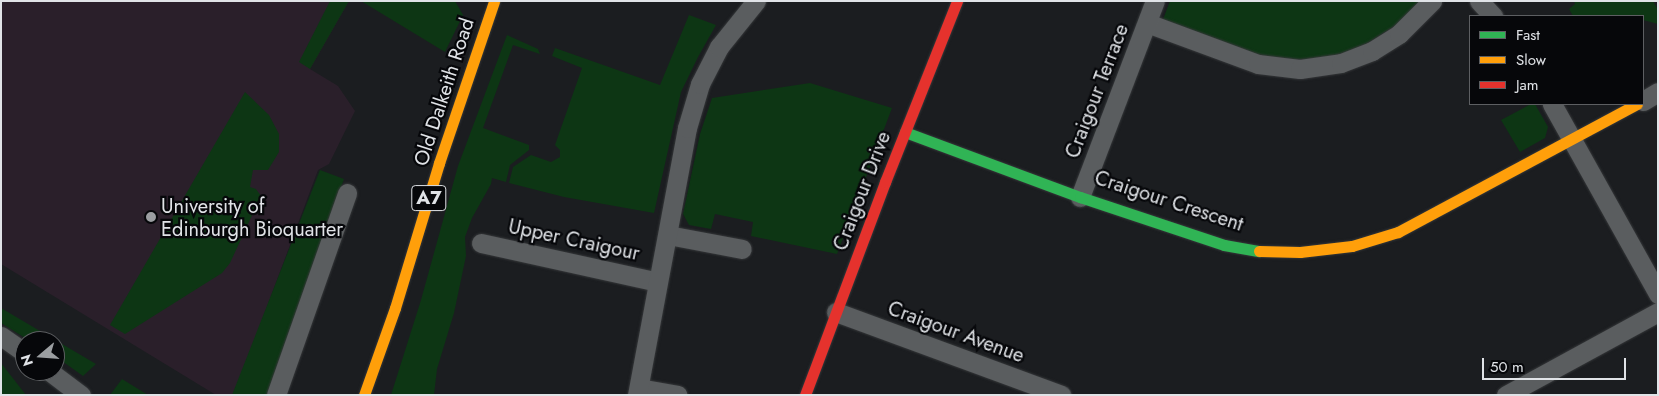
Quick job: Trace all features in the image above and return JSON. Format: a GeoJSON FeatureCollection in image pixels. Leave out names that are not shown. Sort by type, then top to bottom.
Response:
{"type":"FeatureCollection","features":[{"type":"Feature","properties":{"kind":"street","name":"Old Dalkeith Road"},"geometry":{"type":"LineString","coordinates":[[364,395],[395,308],[439,163],[494,1]]}},
{"type":"Feature","properties":{"kind":"street","name":"Upper Craigour"},"geometry":{"type":"LineString","coordinates":[[677,395],[638,391],[687,128],[700,84],[719,47],[756,1]]}},
{"type":"Feature","properties":{"kind":"street","name":"Craigour Drive"},"geometry":{"type":"LineString","coordinates":[[804,395],[957,1]]}},
{"type":"Feature","properties":{"kind":"street","name":"Craigour Terrace"},"geometry":{"type":"LineString","coordinates":[[1080,196],[1156,1]]}},
{"type":"Feature","properties":{"kind":"street"},"geometry":{"type":"LineString","coordinates":[[1147,22],[1258,64],[1300,69],[1341,63],[1372,51],[1399,34],[1432,1]]}},
{"type":"Feature","properties":{"kind":"street"},"geometry":{"type":"LineString","coordinates":[[1479,1],[1492,15]]}},
{"type":"Feature","properties":{"kind":"street"},"geometry":{"type":"LineString","coordinates":[[1644,100],[1658,92]]}},
{"type":"Feature","properties":{"kind":"street"},"geometry":{"type":"LineString","coordinates":[[1553,105],[1658,294]]}},
{"type":"Feature","properties":{"kind":"street","name":"Craigour Crescent"},"geometry":{"type":"LineString","coordinates":[[905,132],[1080,196],[1224,245],[1269,252],[1324,250],[1352,246],[1398,232],[1635,105]]}},
{"type":"Feature","properties":{"kind":"street"},"geometry":{"type":"LineString","coordinates":[[276,395],[347,193]]}},
{"type":"Feature","properties":{"kind":"street","name":"Upper Craigour"},"geometry":{"type":"LineString","coordinates":[[668,235],[742,249]]}},
{"type":"Feature","properties":{"kind":"street","name":"Upper Craigour"},"geometry":{"type":"LineString","coordinates":[[481,242],[658,282]]}},
{"type":"Feature","properties":{"kind":"street","name":"Craigour Avenue"},"geometry":{"type":"LineString","coordinates":[[836,312],[1061,395]]}},
{"type":"Feature","properties":{"kind":"street"},"geometry":{"type":"LineString","coordinates":[[1506,395],[1658,312]]}},
{"type":"Feature","properties":{"kind":"street"},"geometry":{"type":"LineString","coordinates":[[1,336],[15,346]]}},
{"type":"Feature","properties":{"kind":"street"},"geometry":{"type":"LineString","coordinates":[[59,382],[81,395]]}},
{"type":"Feature","properties":{"kind":"shaded area","name":"University of Edinburgh Bioquarter"},"geometry":{"type":"Polygon","coordinates":[[[1,1],[349,1],[310,69],[338,86],[355,111],[329,164],[318,170],[234,395],[216,395],[1,264],[1,1]]]}},
{"type":"Feature","properties":{"kind":"green space"},"geometry":{"type":"Polygon","coordinates":[[[330,1],[349,1],[310,69],[299,62],[330,1]]]}},
{"type":"Feature","properties":{"kind":"green space"},"geometry":{"type":"Polygon","coordinates":[[[361,1],[455,1],[463,15],[445,52],[361,1]]]}},
{"type":"Feature","properties":{"kind":"green space"},"geometry":{"type":"Polygon","coordinates":[[[1170,1],[1424,1],[1406,19],[1361,47],[1324,59],[1270,60],[1162,22],[1170,1]]]}},
{"type":"Feature","properties":{"kind":"green space"},"geometry":{"type":"Polygon","coordinates":[[[1574,1],[1653,1],[1658,10],[1658,24],[1644,20],[1644,15],[1572,15],[1569,9],[1575,4],[1574,1]]]}},
{"type":"Feature","properties":{"kind":"green space"},"geometry":{"type":"Polygon","coordinates":[[[689,15],[716,25],[681,92],[654,213],[564,197],[509,183],[513,167],[531,155],[551,162],[560,157],[560,150],[555,145],[582,68],[552,56],[555,48],[660,85],[689,15]]]}},
{"type":"Feature","properties":{"kind":"green space"},"geometry":{"type":"Polygon","coordinates":[[[507,35],[538,49],[540,54],[513,45],[483,128],[529,145],[529,150],[510,165],[506,182],[492,178],[491,184],[472,218],[465,237],[466,256],[454,313],[437,369],[434,395],[391,395],[421,300],[458,166],[507,35]]]}},
{"type":"Feature","properties":{"kind":"green space"},"geometry":{"type":"Polygon","coordinates":[[[810,83],[892,108],[837,254],[751,236],[753,222],[715,214],[711,229],[689,225],[683,214],[700,134],[712,98],[810,83]]]}},
{"type":"Feature","properties":{"kind":"green space"},"geometry":{"type":"Polygon","coordinates":[[[245,92],[269,115],[279,134],[279,152],[268,170],[253,170],[250,187],[256,189],[261,196],[230,263],[222,273],[125,334],[110,325],[245,92]]]}},
{"type":"Feature","properties":{"kind":"green space"},"geometry":{"type":"Polygon","coordinates":[[[1529,105],[1536,105],[1548,127],[1545,138],[1520,152],[1501,120],[1529,105]]]}},
{"type":"Feature","properties":{"kind":"green space"},"geometry":{"type":"Polygon","coordinates":[[[320,170],[344,179],[267,395],[232,395],[320,170]]]}},
{"type":"Feature","properties":{"kind":"green space"},"geometry":{"type":"Polygon","coordinates":[[[1,308],[40,331],[15,332],[1,323],[1,308]]]}},
{"type":"Feature","properties":{"kind":"green space"},"geometry":{"type":"Polygon","coordinates":[[[65,346],[96,364],[83,376],[65,363],[65,346]]]}},
{"type":"Feature","properties":{"kind":"green space"},"geometry":{"type":"Polygon","coordinates":[[[1,363],[26,395],[1,395],[1,363]]]}},
{"type":"Feature","properties":{"kind":"green space"},"geometry":{"type":"Polygon","coordinates":[[[122,379],[148,395],[110,395],[122,379]]]}},
{"type":"Feature","properties":{"kind":"traffic: fast"},"geometry":{"type":"LineString","coordinates":[[905,132],[1080,197],[1224,245],[1259,251]]}},
{"type":"Feature","properties":{"kind":"traffic: slow"},"geometry":{"type":"LineString","coordinates":[[364,395],[395,308],[439,163],[494,1]]}},
{"type":"Feature","properties":{"kind":"traffic: slow"},"geometry":{"type":"LineString","coordinates":[[1259,251],[1300,252],[1352,246],[1398,232],[1635,105]]}},
{"type":"Feature","properties":{"kind":"traffic: jam"},"geometry":{"type":"LineString","coordinates":[[805,395],[885,182],[957,1]]}},
{"type":"Feature","properties":{"kind":"place","name":"University of Edinburgh Bioquarter"},"geometry":{"type":"Point","coordinates":[151,217]}}]}
